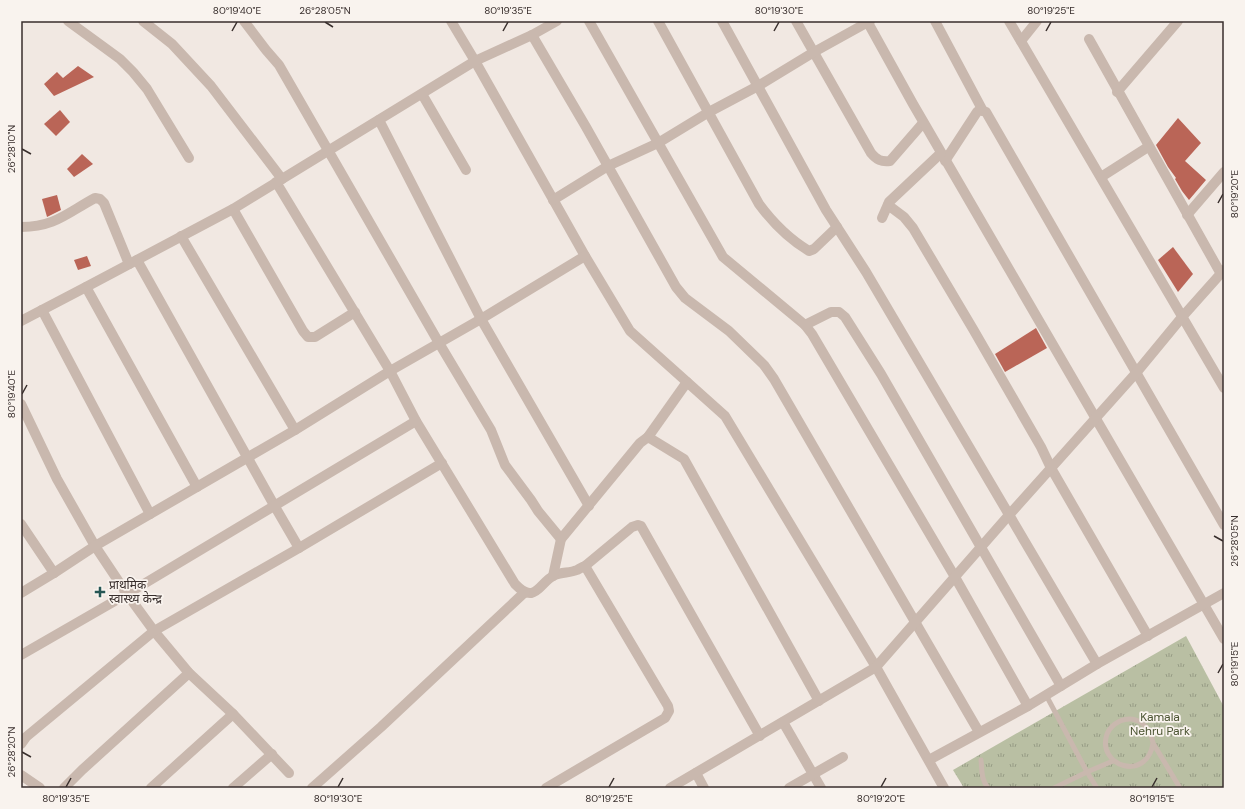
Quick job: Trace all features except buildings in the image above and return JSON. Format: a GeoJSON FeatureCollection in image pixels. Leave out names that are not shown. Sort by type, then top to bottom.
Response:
{"type":"FeatureCollection","features":[{"type":"Feature","properties":{"kind":"street"},"geometry":{"type":"LineString","coordinates":[[68,21],[106,48],[133,72],[147,89],[189,158]]}},
{"type":"Feature","properties":{"kind":"street"},"geometry":{"type":"LineString","coordinates":[[143,21],[172,44],[211,86],[279,180],[390,371],[416,421],[515,584],[525,592],[532,593],[537,591],[553,576],[585,566],[632,527],[638,525],[641,526],[760,736]]}},
{"type":"Feature","properties":{"kind":"street"},"geometry":{"type":"LineString","coordinates":[[244,21],[279,65],[439,343],[491,430],[505,465],[538,511],[561,539]]}},
{"type":"Feature","properties":{"kind":"street"},"geometry":{"type":"LineString","coordinates":[[451,21],[585,256],[630,331],[725,416],[876,667],[944,788]]}},
{"type":"Feature","properties":{"kind":"street"},"geometry":{"type":"LineString","coordinates":[[21,321],[233,209],[475,62],[532,35],[557,21]]}},
{"type":"Feature","properties":{"kind":"street"},"geometry":{"type":"LineString","coordinates":[[589,21],[723,257],[805,326],[812,334],[955,577],[1028,706]]}},
{"type":"Feature","properties":{"kind":"street"},"geometry":{"type":"LineString","coordinates":[[658,21],[759,204],[770,219],[779,228],[809,251],[814,249],[838,227]]}},
{"type":"Feature","properties":{"kind":"street"},"geometry":{"type":"LineString","coordinates":[[722,21],[826,210],[866,272],[1097,664]]}},
{"type":"Feature","properties":{"kind":"street"},"geometry":{"type":"LineString","coordinates":[[796,21],[871,153],[876,159],[882,162],[890,161],[923,123]]}},
{"type":"Feature","properties":{"kind":"street"},"geometry":{"type":"LineString","coordinates":[[553,200],[608,166],[658,143],[868,21],[923,123],[1224,639]]}},
{"type":"Feature","properties":{"kind":"street"},"geometry":{"type":"LineString","coordinates":[[935,21],[983,111],[988,116],[1224,525]]}},
{"type":"Feature","properties":{"kind":"street"},"geometry":{"type":"LineString","coordinates":[[1009,21],[1224,388]]}},
{"type":"Feature","properties":{"kind":"street"},"geometry":{"type":"LineString","coordinates":[[1021,41],[1037,21]]}},
{"type":"Feature","properties":{"kind":"street"},"geometry":{"type":"LineString","coordinates":[[1117,92],[1178,21]]}},
{"type":"Feature","properties":{"kind":"street"},"geometry":{"type":"LineString","coordinates":[[532,35],[676,286],[685,298],[734,336],[764,365],[774,379],[979,732]]}},
{"type":"Feature","properties":{"kind":"street"},"geometry":{"type":"LineString","coordinates":[[670,788],[876,667],[1136,373],[1222,272],[1148,147],[1089,39]]}},
{"type":"Feature","properties":{"kind":"street"},"geometry":{"type":"LineString","coordinates":[[422,94],[466,170]]}},
{"type":"Feature","properties":{"kind":"street"},"geometry":{"type":"LineString","coordinates":[[882,218],[888,204],[943,157],[977,112],[980,110],[983,111]]}},
{"type":"Feature","properties":{"kind":"street"},"geometry":{"type":"LineString","coordinates":[[379,120],[481,319],[589,506]]}},
{"type":"Feature","properties":{"kind":"street"},"geometry":{"type":"LineString","coordinates":[[1101,177],[1148,147]]}},
{"type":"Feature","properties":{"kind":"street"},"geometry":{"type":"LineString","coordinates":[[1187,214],[1224,172]]}},
{"type":"Feature","properties":{"kind":"street"},"geometry":{"type":"LineString","coordinates":[[21,227],[33,227],[58,220],[95,198],[100,199],[104,203],[133,262],[299,548]]}},
{"type":"Feature","properties":{"kind":"street"},"geometry":{"type":"LineString","coordinates":[[888,204],[904,217],[913,228],[1041,447],[1051,468],[1148,636]]}},
{"type":"Feature","properties":{"kind":"street"},"geometry":{"type":"LineString","coordinates":[[233,209],[303,331],[308,337],[315,337],[355,312]]}},
{"type":"Feature","properties":{"kind":"street"},"geometry":{"type":"LineString","coordinates":[[180,236],[295,430]]}},
{"type":"Feature","properties":{"kind":"street"},"geometry":{"type":"LineString","coordinates":[[21,593],[95,546],[295,430],[390,371],[481,319],[585,256]]}},
{"type":"Feature","properties":{"kind":"street"},"geometry":{"type":"LineString","coordinates":[[86,288],[197,487]]}},
{"type":"Feature","properties":{"kind":"street"},"geometry":{"type":"LineString","coordinates":[[42,310],[150,514]]}},
{"type":"Feature","properties":{"kind":"street"},"geometry":{"type":"LineString","coordinates":[[805,326],[831,312],[839,312],[845,317],[881,374],[1061,686]]}},
{"type":"Feature","properties":{"kind":"street"},"geometry":{"type":"LineString","coordinates":[[553,576],[561,539],[640,443],[648,437],[687,382]]}},
{"type":"Feature","properties":{"kind":"street"},"geometry":{"type":"LineString","coordinates":[[21,404],[57,479],[95,546],[127,594],[154,631],[189,673],[233,714],[272,754],[288,773]]}},
{"type":"Feature","properties":{"kind":"street"},"geometry":{"type":"LineString","coordinates":[[21,655],[127,594],[416,421]]}},
{"type":"Feature","properties":{"kind":"street"},"geometry":{"type":"LineString","coordinates":[[648,437],[684,459],[819,701]]}},
{"type":"Feature","properties":{"kind":"street"},"geometry":{"type":"LineString","coordinates":[[21,744],[26,737],[154,631],[299,548],[442,463]]}},
{"type":"Feature","properties":{"kind":"street"},"geometry":{"type":"LineString","coordinates":[[21,524],[54,573]]}},
{"type":"Feature","properties":{"kind":"street"},"geometry":{"type":"LineString","coordinates":[[546,788],[665,718],[669,711],[668,706],[585,566]]}},
{"type":"Feature","properties":{"kind":"street"},"geometry":{"type":"LineString","coordinates":[[312,788],[381,727],[525,592]]}},
{"type":"Feature","properties":{"kind":"street"},"geometry":{"type":"LineString","coordinates":[[929,760],[1028,706],[1097,664],[1224,593]]}},
{"type":"Feature","properties":{"kind":"street"},"geometry":{"type":"LineString","coordinates":[[64,788],[189,673]]}},
{"type":"Feature","properties":{"kind":"street"},"geometry":{"type":"LineString","coordinates":[[151,788],[233,714]]}},
{"type":"Feature","properties":{"kind":"street"},"geometry":{"type":"LineString","coordinates":[[783,722],[821,788]]}},
{"type":"Feature","properties":{"kind":"street"},"geometry":{"type":"LineString","coordinates":[[233,788],[272,754]]}},
{"type":"Feature","properties":{"kind":"street"},"geometry":{"type":"LineString","coordinates":[[789,788],[843,757]]}},
{"type":"Feature","properties":{"kind":"street"},"geometry":{"type":"LineString","coordinates":[[696,773],[704,788]]}},
{"type":"Feature","properties":{"kind":"street"},"geometry":{"type":"LineString","coordinates":[[21,775],[40,788]]}},
{"type":"Feature","properties":{"kind":"lane"},"geometry":{"type":"LineString","coordinates":[[1046,695],[1097,788]]}},
{"type":"Feature","properties":{"kind":"lane"},"geometry":{"type":"LineString","coordinates":[[1127,719],[1142,723],[1148,728],[1152,735],[1152,750],[1143,763],[1128,767],[1120,765],[1114,761],[1106,747],[1108,732],[1113,726],[1119,721],[1127,719]]}},
{"type":"Feature","properties":{"kind":"lane"},"geometry":{"type":"LineString","coordinates":[[1153,743],[1180,788]]}},
{"type":"Feature","properties":{"kind":"lane"},"geometry":{"type":"LineString","coordinates":[[981,760],[982,776],[988,788]]}},
{"type":"Feature","properties":{"kind":"lane"},"geometry":{"type":"LineString","coordinates":[[1054,788],[1114,761]]}},
{"type":"Feature","properties":{"kind":"green space","name":"Kamala Nehru Park"},"geometry":{"type":"Polygon","coordinates":[[[1186,636],[1224,707],[1224,788],[964,788],[953,770],[1186,636]]]}},
{"type":"Feature","properties":{"kind":"place","name":"प्राथमिक स्वास्थ्य केन्द्र"},"geometry":{"type":"Point","coordinates":[100,592]}}]}
